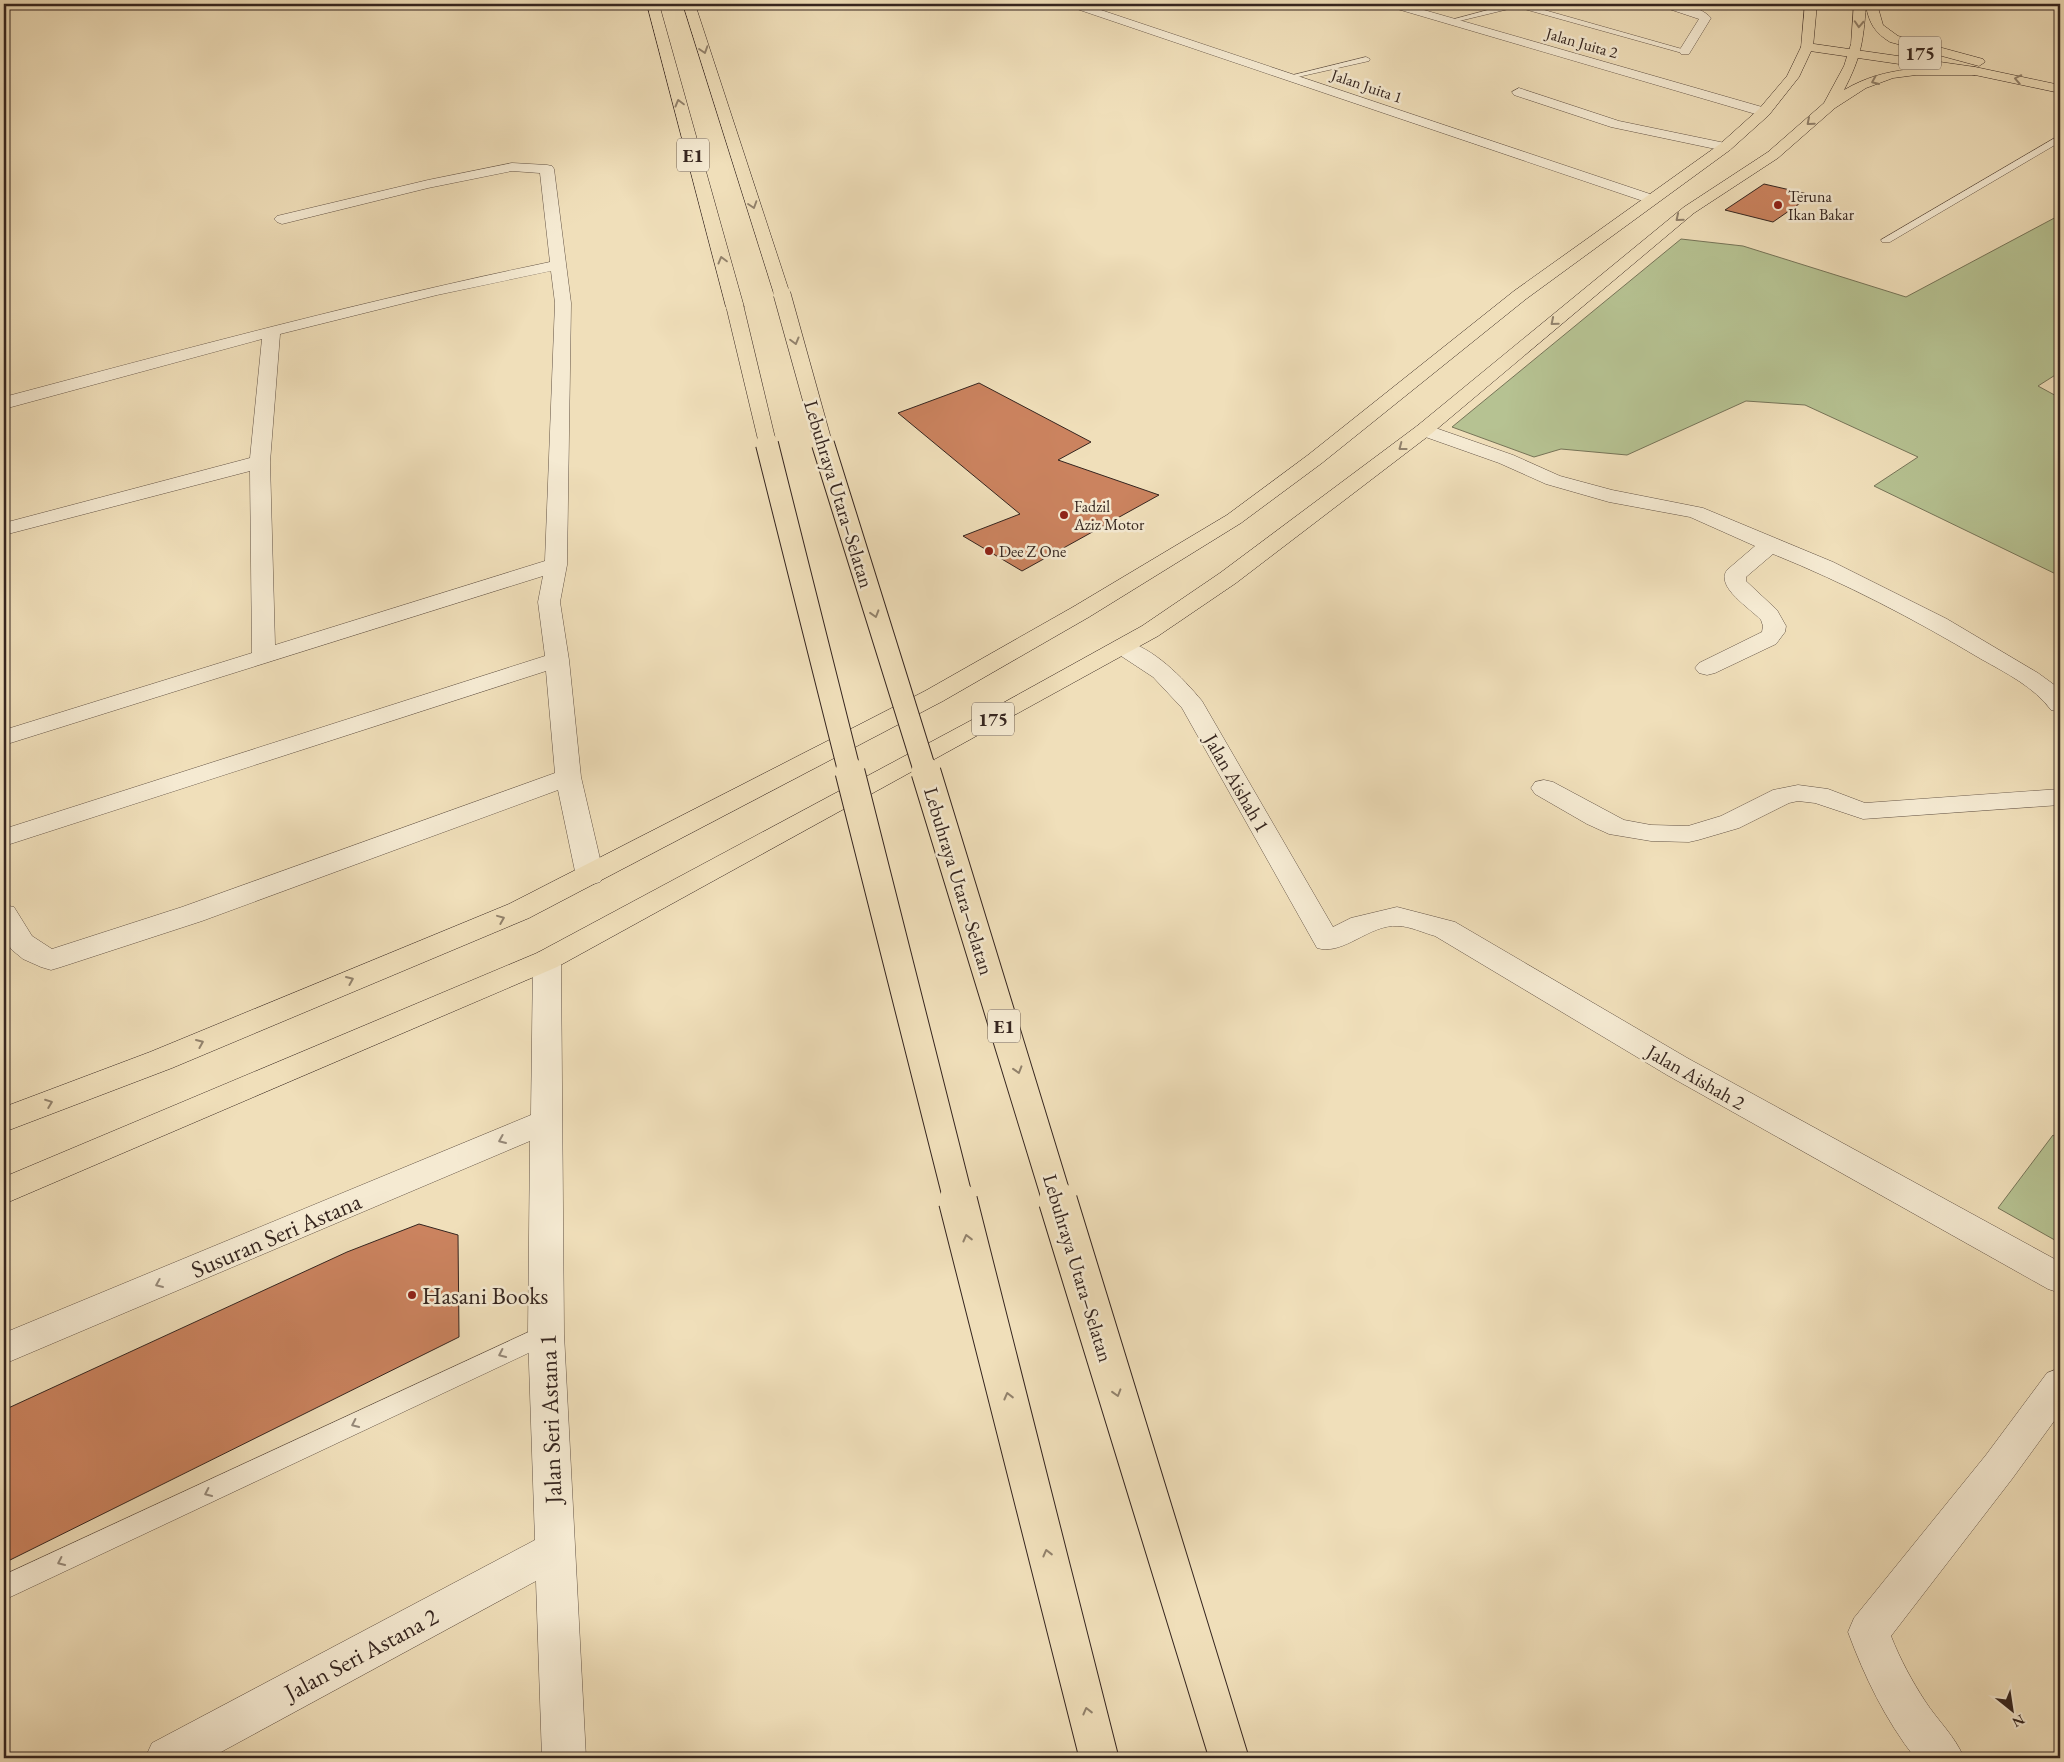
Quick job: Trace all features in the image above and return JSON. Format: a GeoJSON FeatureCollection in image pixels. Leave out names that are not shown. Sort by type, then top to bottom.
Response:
{"type":"FeatureCollection","features":[{"type":"Feature","properties":{"kind":"main road","name":"E1"},"geometry":{"type":"LineString","coordinates":[[653,4],[734,307],[789,532],[1099,1758]]}},
{"type":"Feature","properties":{"kind":"main road","name":"Lebuhraya Utara–Selatan"},"geometry":{"type":"LineString","coordinates":[[689,4],[782,294],[833,479],[956,869],[1229,1758]]}},
{"type":"Feature","properties":{"kind":"main road"},"geometry":{"type":"LineString","coordinates":[[1807,42],[1811,4]]}},
{"type":"Feature","properties":{"kind":"main road"},"geometry":{"type":"LineString","coordinates":[[1856,49],[1860,4]]}},
{"type":"Feature","properties":{"kind":"main road"},"geometry":{"type":"LineString","coordinates":[[1872,4],[1875,24],[1882,33],[1894,39],[1979,67]]}},
{"type":"Feature","properties":{"kind":"main road","name":"175"},"geometry":{"type":"LineString","coordinates":[[4,1120],[161,1060],[519,911],[590,876],[934,696],[1081,612],[1234,519],[1315,459],[1520,294],[1725,147],[1764,112],[1793,77],[1807,42],[1979,67],[2060,76]]}},
{"type":"Feature","properties":{"kind":"main road","name":"175"},"geometry":{"type":"LineString","coordinates":[[4,1191],[547,960],[992,720],[1150,631],[1228,578],[1424,430],[1688,210],[1773,155],[1830,105],[1856,49]]}},
{"type":"Feature","properties":{"kind":"main road"},"geometry":{"type":"LineString","coordinates":[[1830,105],[1851,91],[1882,77],[1979,67]]}},
{"type":"Feature","properties":{"kind":"main road","name":"175"},"geometry":{"type":"LineString","coordinates":[[1979,67],[2060,88]]}},
{"type":"Feature","properties":{"kind":"street","name":"Jalan Juita 1"},"geometry":{"type":"LineString","coordinates":[[1072,4],[1651,199]]}},
{"type":"Feature","properties":{"kind":"street","name":"Jalan Juita 2"},"geometry":{"type":"LineString","coordinates":[[1391,4],[1764,112]]}},
{"type":"Feature","properties":{"kind":"street"},"geometry":{"type":"LineString","coordinates":[[1664,4],[1700,14],[1705,18],[1685,51]]}},
{"type":"Feature","properties":{"kind":"street"},"geometry":{"type":"LineString","coordinates":[[1519,92],[1616,124],[1725,147]]}},
{"type":"Feature","properties":{"kind":"street"},"geometry":{"type":"LineString","coordinates":[[282,219],[428,184],[512,167],[548,169],[563,303],[556,565],[549,602],[557,660],[568,777],[590,876]]}},
{"type":"Feature","properties":{"kind":"street"},"geometry":{"type":"LineString","coordinates":[[4,403],[271,331],[437,290],[558,264]]}},
{"type":"Feature","properties":{"kind":"street"},"geometry":{"type":"LineString","coordinates":[[264,656],[260,462],[271,331]]}},
{"type":"Feature","properties":{"kind":"street"},"geometry":{"type":"LineString","coordinates":[[1424,430],[1506,459],[1553,480],[1609,496],[1696,512],[1770,545],[1825,566],[1940,624],[2030,678],[2052,694],[2060,705]]}},
{"type":"Feature","properties":{"kind":"street"},"geometry":{"type":"LineString","coordinates":[[4,529],[260,462]]}},
{"type":"Feature","properties":{"kind":"street"},"geometry":{"type":"LineString","coordinates":[[1707,668],[1768,639],[1774,632],[1774,624],[1770,616],[1737,586],[1735,581],[1735,575],[1770,545]]}},
{"type":"Feature","properties":{"kind":"street"},"geometry":{"type":"LineString","coordinates":[[4,738],[556,565]]}},
{"type":"Feature","properties":{"kind":"street","name":"Jalan Aishah 1"},"geometry":{"type":"LineString","coordinates":[[1123,646],[1163,672],[1180,688],[1193,706],[1327,941]]}},
{"type":"Feature","properties":{"kind":"street"},"geometry":{"type":"LineString","coordinates":[[4,838],[557,660]]}},
{"type":"Feature","properties":{"kind":"street"},"geometry":{"type":"LineString","coordinates":[[4,914],[20,943],[32,952],[51,960],[192,914],[568,777]]}},
{"type":"Feature","properties":{"kind":"street"},"geometry":{"type":"LineString","coordinates":[[1544,788],[1596,818],[1618,828],[1660,834],[1690,834],[1730,822],[1782,796],[1798,793],[1819,795],[1863,811],[2060,797]]}},
{"type":"Feature","properties":{"kind":"street","name":"Jalan Aishah 2"},"geometry":{"type":"LineString","coordinates":[[1327,941],[1361,926],[1397,916],[1445,929],[1678,1067],[2060,1279]]}},
{"type":"Feature","properties":{"kind":"street","name":"Jalan Seri Astana 1"},"geometry":{"type":"LineString","coordinates":[[547,960],[546,1334],[564,1758]]}},
{"type":"Feature","properties":{"kind":"street","name":"Susuran Seri Astana"},"geometry":{"type":"LineString","coordinates":[[4,1349],[547,1121]]}},
{"type":"Feature","properties":{"kind":"street"},"geometry":{"type":"LineString","coordinates":[[1942,1758],[1910,1717],[1881,1665],[1869,1632],[1999,1467],[2060,1384]]}},
{"type":"Feature","properties":{"kind":"street","name":"Jalan Seri Astana 2"},"geometry":{"type":"LineString","coordinates":[[167,1758],[555,1550]]}},
{"type":"Feature","properties":{"kind":"lane"},"geometry":{"type":"LineString","coordinates":[[1451,22],[1517,4],[1685,51]]}},
{"type":"Feature","properties":{"kind":"lane"},"geometry":{"type":"LineString","coordinates":[[1289,77],[1366,59]]}},
{"type":"Feature","properties":{"kind":"lane"},"geometry":{"type":"LineString","coordinates":[[1886,240],[2060,138]]}},
{"type":"Feature","properties":{"kind":"lane"},"geometry":{"type":"LineString","coordinates":[[4,1588],[546,1334]]}},
{"type":"Feature","properties":{"kind":"green space"},"geometry":{"type":"Polygon","coordinates":[[[2060,215],[2060,372],[2038,386],[2060,398],[2060,576],[1874,486],[1918,457],[1805,405],[1746,401],[1627,455],[1561,449],[1534,457],[1452,427],[1681,239],[1743,246],[1906,297],[2060,215]]]}},
{"type":"Feature","properties":{"kind":"green space"},"geometry":{"type":"Polygon","coordinates":[[[2053,1135],[2060,1141],[2060,1243],[1998,1208],[2053,1135]]]}},
{"type":"Feature","properties":{"kind":"building","name":"Teruna Ikan Bakar"},"geometry":{"type":"Polygon","coordinates":[[[1764,184],[1812,195],[1773,222],[1725,210],[1764,184]]]}},
{"type":"Feature","properties":{"kind":"building"},"geometry":{"type":"Polygon","coordinates":[[[979,383],[1091,442],[1058,460],[1159,495],[1022,571],[963,536],[1020,514],[898,413],[979,383]]]}},
{"type":"Feature","properties":{"kind":"building"},"geometry":{"type":"Polygon","coordinates":[[[419,1224],[458,1235],[459,1337],[4,1563],[4,1410],[347,1252],[419,1224]]]}},
{"type":"Feature","properties":{"kind":"place","name":"Teruna Ikan Bakar"},"geometry":{"type":"Point","coordinates":[1778,205]}},
{"type":"Feature","properties":{"kind":"place","name":"Fadzil Aziz Motor"},"geometry":{"type":"Point","coordinates":[1064,515]}},
{"type":"Feature","properties":{"kind":"place","name":"Dee Z One"},"geometry":{"type":"Point","coordinates":[989,551]}},
{"type":"Feature","properties":{"kind":"place","name":"Hasani Books"},"geometry":{"type":"Point","coordinates":[412,1295]}}]}
